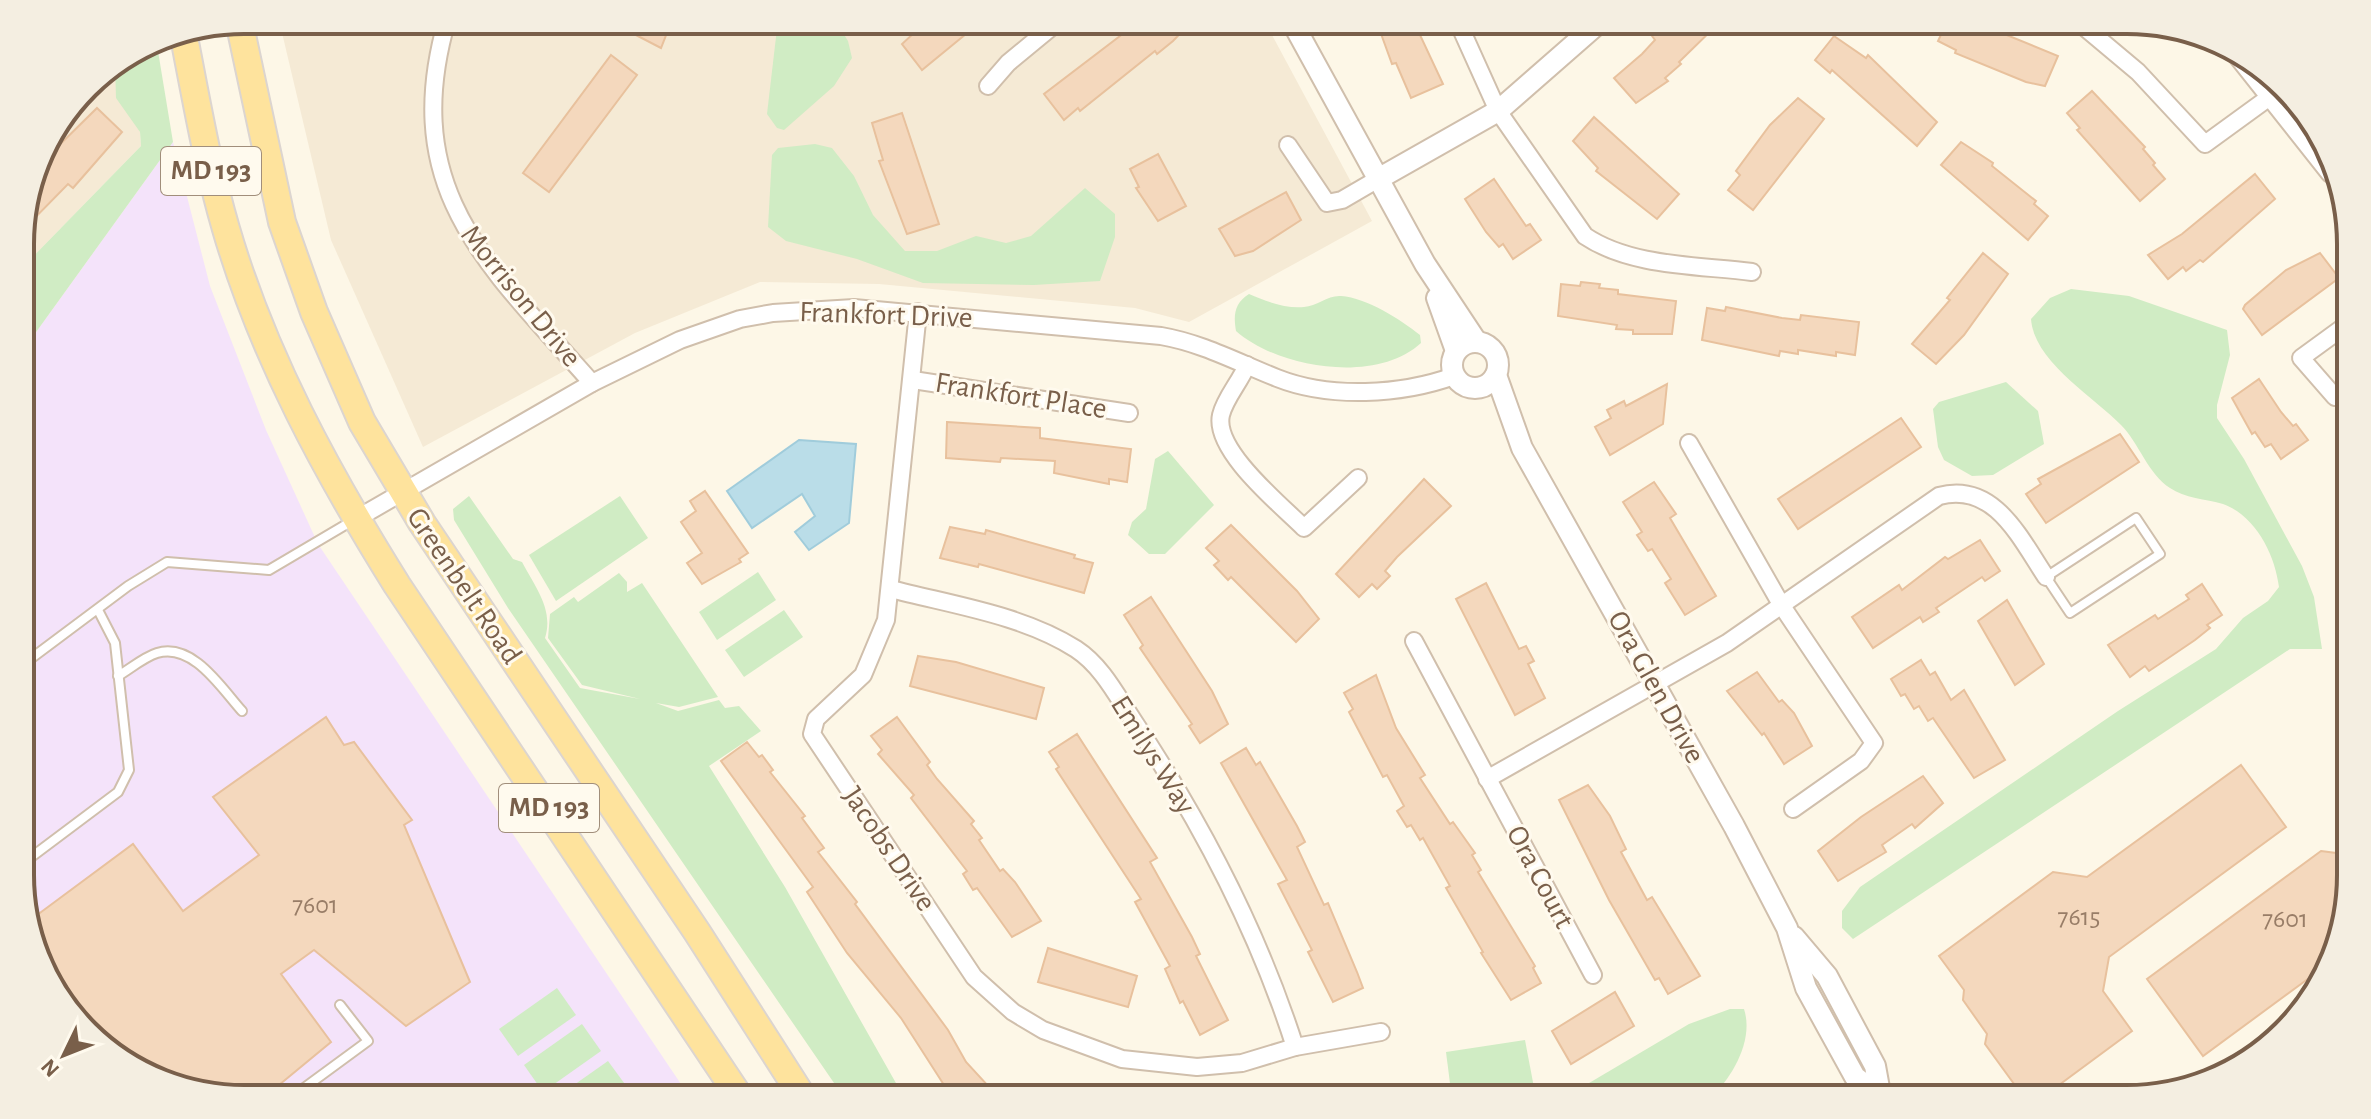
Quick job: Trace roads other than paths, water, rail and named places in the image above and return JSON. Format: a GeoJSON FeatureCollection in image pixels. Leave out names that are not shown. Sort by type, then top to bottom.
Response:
{"type":"FeatureCollection","features":[{"type":"Feature","properties":{"kind":"main road","name":"Greenbelt Road"},"geometry":{"type":"LineString","coordinates":[[242,34],[282,222],[362,422],[401,492],[697,932],[795,1085]]}},
{"type":"Feature","properties":{"kind":"main road","name":"Greenbelt Road"},"geometry":{"type":"LineString","coordinates":[[185,43],[203,139],[226,229],[253,309],[302,421],[356,519],[732,1085]]}},
{"type":"Feature","properties":{"kind":"street","name":"Morrison Drive"},"geometry":{"type":"LineString","coordinates":[[444,34],[435,70],[432,115],[443,183],[464,230],[504,282],[592,383]]}},
{"type":"Feature","properties":{"kind":"street"},"geometry":{"type":"LineString","coordinates":[[988,86],[1008,63],[1043,34]]}},
{"type":"Feature","properties":{"kind":"street"},"geometry":{"type":"LineString","coordinates":[[1299,34],[1425,264],[1476,341],[1495,353],[1496,375],[1485,386],[1463,385],[1454,376],[1452,363],[1456,351],[1425,264]]}},
{"type":"Feature","properties":{"kind":"street"},"geometry":{"type":"LineString","coordinates":[[1463,34],[1498,111],[1585,236],[1625,255],[1752,272]]}},
{"type":"Feature","properties":{"kind":"street"},"geometry":{"type":"LineString","coordinates":[[1288,145],[1327,203],[1342,200],[1498,111],[1586,34]]}},
{"type":"Feature","properties":{"kind":"street"},"geometry":{"type":"LineString","coordinates":[[2093,34],[2138,72],[2205,144],[2271,96]]}},
{"type":"Feature","properties":{"kind":"street"},"geometry":{"type":"LineString","coordinates":[[2259,80],[2315,152]]}},
{"type":"Feature","properties":{"kind":"street","name":"Frankfort Drive"},"geometry":{"type":"LineString","coordinates":[[356,519],[592,383],[680,340],[740,319],[820,308],[918,312],[1161,336],[1183,340],[1281,380],[1337,391],[1429,385],[1454,376]]}},
{"type":"Feature","properties":{"kind":"street","name":"Jacobs Drive"},"geometry":{"type":"LineString","coordinates":[[918,312],[886,620],[872,660],[863,675],[816,719],[812,734],[974,977],[1013,1012],[1043,1030],[1122,1059],[1197,1067],[1242,1063],[1295,1047],[1381,1032]]}},
{"type":"Feature","properties":{"kind":"street"},"geometry":{"type":"LineString","coordinates":[[2337,332],[2301,358],[2337,396]]}},
{"type":"Feature","properties":{"kind":"street"},"geometry":{"type":"LineString","coordinates":[[1456,351],[1476,341]]}},
{"type":"Feature","properties":{"kind":"street"},"geometry":{"type":"LineString","coordinates":[[1247,365],[1221,412],[1220,422],[1222,437],[1248,472],[1304,528],[1358,478]]}},
{"type":"Feature","properties":{"kind":"street","name":"Ora Glen Drive"},"geometry":{"type":"LineString","coordinates":[[1496,375],[1522,448]]}},
{"type":"Feature","properties":{"kind":"street","name":"Frankfort Place"},"geometry":{"type":"LineString","coordinates":[[913,380],[1129,413]]}},
{"type":"Feature","properties":{"kind":"street","name":"Ora Glen Drive"},"geometry":{"type":"LineString","coordinates":[[1477,388],[1522,448],[1655,687],[1787,928],[1806,988],[1855,1077],[1864,1085]]}},
{"type":"Feature","properties":{"kind":"street"},"geometry":{"type":"LineString","coordinates":[[1689,443],[1782,606],[1874,743],[1861,761],[1793,809]]}},
{"type":"Feature","properties":{"kind":"street"},"geometry":{"type":"LineString","coordinates":[[1487,779],[1655,687],[1782,606],[1939,496],[1955,492],[1973,494],[1992,504],[2006,517],[2046,577]]}},
{"type":"Feature","properties":{"kind":"street","name":"Emilys Way"},"geometry":{"type":"LineString","coordinates":[[891,589],[1037,630],[1079,651],[1097,668],[1158,758],[1208,844],[1271,976],[1295,1047]]}},
{"type":"Feature","properties":{"kind":"street","name":"Ora Court"},"geometry":{"type":"LineString","coordinates":[[1414,641],[1593,975]]}},
{"type":"Feature","properties":{"kind":"lane"},"geometry":{"type":"LineString","coordinates":[[2136,518],[2160,554],[2070,613],[2046,577],[2136,518]]}},
{"type":"Feature","properties":{"kind":"lane"},"geometry":{"type":"LineString","coordinates":[[34,657],[167,562],[269,570],[356,519]]}},
{"type":"Feature","properties":{"kind":"lane"},"geometry":{"type":"LineString","coordinates":[[34,855],[118,792],[129,770],[115,643],[98,610]]}},
{"type":"Feature","properties":{"kind":"lane"},"geometry":{"type":"LineString","coordinates":[[118,676],[156,653],[174,651],[193,659],[242,711]]}},
{"type":"Feature","properties":{"kind":"lane"},"geometry":{"type":"LineString","coordinates":[[308,1085],[368,1041],[340,1005]]}},
{"type":"Feature","properties":{"kind":"water"},"geometry":{"type":"Polygon","coordinates":[[[799,440],[856,444],[849,523],[809,550],[795,532],[815,516],[802,494],[752,528],[727,491],[799,440]]]}}]}
